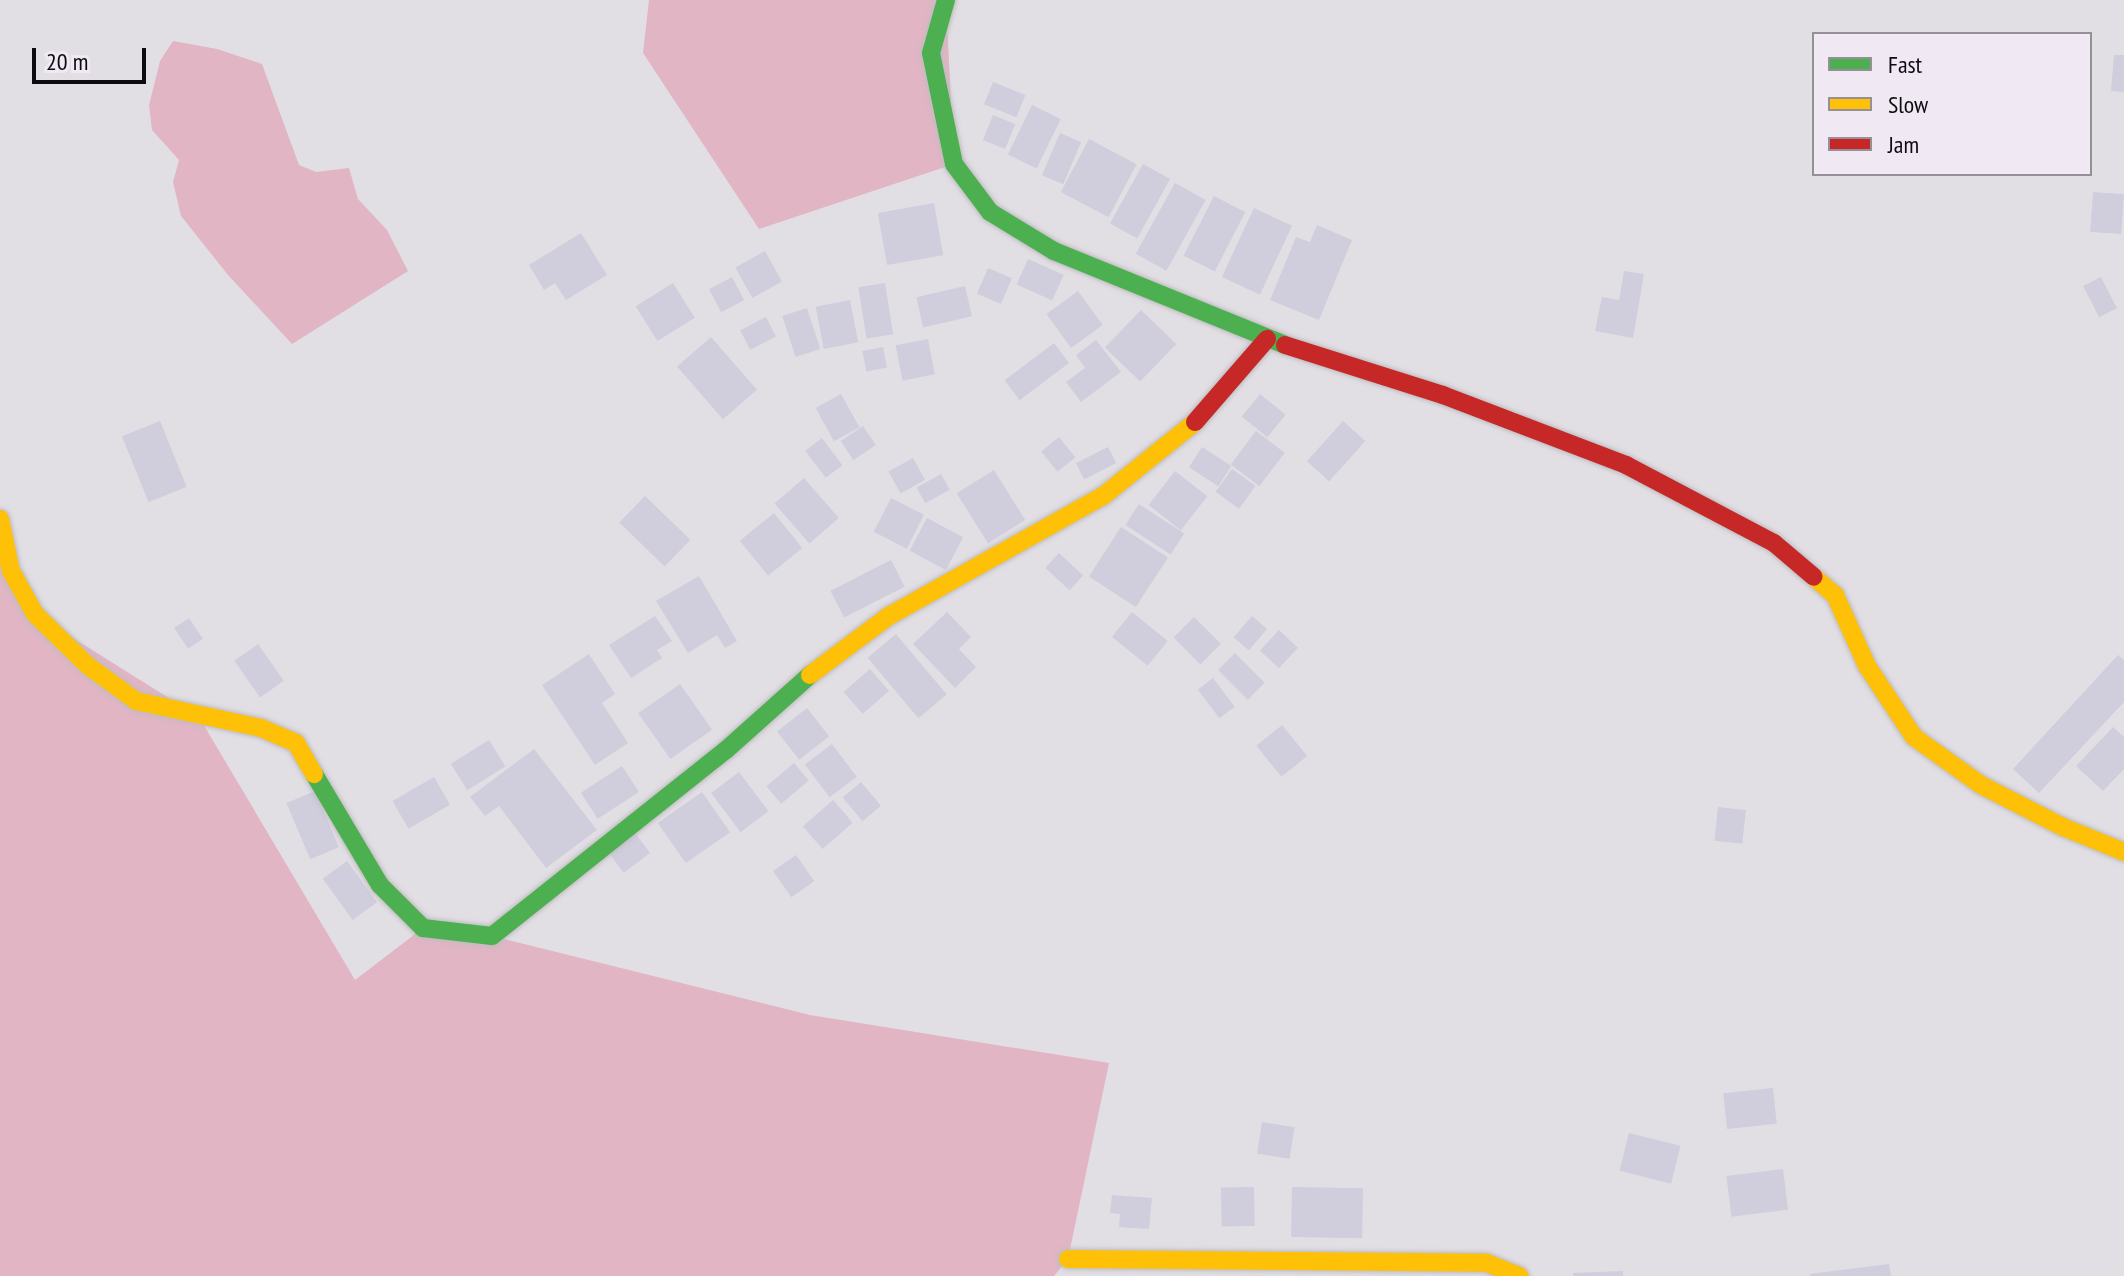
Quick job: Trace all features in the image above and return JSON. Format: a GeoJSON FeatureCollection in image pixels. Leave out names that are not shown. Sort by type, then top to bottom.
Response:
{"type":"FeatureCollection","features":[{"type":"Feature","properties":{"kind":"street"},"geometry":{"type":"LineString","coordinates":[[946,0],[931,53],[951,150],[954,164],[990,212],[1054,251],[1267,339],[1443,395],[1626,465],[1774,543],[1835,595],[1867,666],[1914,737],[1981,785],[2063,827],[2124,852]]}},
{"type":"Feature","properties":{"kind":"street"},"geometry":{"type":"LineString","coordinates":[[0,519],[11,571],[35,614],[87,665],[136,701],[261,728],[296,743],[380,885],[423,928],[492,936],[726,750],[797,685],[889,616],[1103,496],[1203,415],[1267,339]]}},
{"type":"Feature","properties":{"kind":"street"},"geometry":{"type":"LineString","coordinates":[[1068,1259],[1487,1263],[1519,1273],[1519,1276]]}},
{"type":"Feature","properties":{"kind":"shaded area"},"geometry":{"type":"Polygon","coordinates":[[[649,0],[946,0],[954,164],[759,229],[643,53],[649,0]]]}},
{"type":"Feature","properties":{"kind":"shaded area"},"geometry":{"type":"Polygon","coordinates":[[[173,41],[217,49],[262,64],[299,165],[316,172],[349,168],[358,199],[387,230],[408,271],[292,344],[228,275],[181,216],[173,182],[179,160],[152,130],[149,105],[160,61],[173,41]]]}},
{"type":"Feature","properties":{"kind":"shaded area"},"geometry":{"type":"Polygon","coordinates":[[[0,519],[35,614],[199,717],[355,980],[423,928],[500,938],[810,1015],[1109,1063],[1068,1259],[1054,1276],[0,1276],[0,519]]]}},
{"type":"Feature","properties":{"kind":"building"},"geometry":{"type":"Polygon","coordinates":[[[2114,55],[2124,55],[2124,92],[2111,91],[2114,55]]]}},
{"type":"Feature","properties":{"kind":"building"},"geometry":{"type":"Polygon","coordinates":[[[993,82],[1025,95],[1016,117],[984,104],[993,82]]]}},
{"type":"Feature","properties":{"kind":"building"},"geometry":{"type":"Polygon","coordinates":[[[1032,105],[1061,119],[1037,168],[1008,154],[1032,105]]]}},
{"type":"Feature","properties":{"kind":"building"},"geometry":{"type":"Polygon","coordinates":[[[993,115],[1015,124],[1005,149],[983,140],[993,115]]]}},
{"type":"Feature","properties":{"kind":"building"},"geometry":{"type":"Polygon","coordinates":[[[1060,133],[1081,142],[1063,184],[1042,175],[1060,133]]]}},
{"type":"Feature","properties":{"kind":"building"},"geometry":{"type":"Polygon","coordinates":[[[1089,139],[1137,164],[1109,217],[1061,192],[1089,139]]]}},
{"type":"Feature","properties":{"kind":"building"},"geometry":{"type":"Polygon","coordinates":[[[1143,164],[1170,179],[1137,239],[1110,223],[1143,164]]]}},
{"type":"Feature","properties":{"kind":"building"},"geometry":{"type":"Polygon","coordinates":[[[1175,183],[1206,200],[1166,271],[1136,254],[1175,183]]]}},
{"type":"Feature","properties":{"kind":"building"},"geometry":{"type":"Polygon","coordinates":[[[2093,192],[2124,194],[2121,234],[2090,232],[2093,192]]]}},
{"type":"Feature","properties":{"kind":"building"},"geometry":{"type":"Polygon","coordinates":[[[1214,196],[1245,212],[1215,272],[1184,256],[1214,196]]]}},
{"type":"Feature","properties":{"kind":"building"},"geometry":{"type":"Polygon","coordinates":[[[934,203],[943,255],[887,265],[878,213],[934,203]]]}},
{"type":"Feature","properties":{"kind":"building"},"geometry":{"type":"Polygon","coordinates":[[[1254,208],[1292,226],[1260,295],[1222,277],[1254,208]]]}},
{"type":"Feature","properties":{"kind":"building"},"geometry":{"type":"Polygon","coordinates":[[[1317,225],[1352,240],[1319,320],[1270,300],[1296,237],[1310,242],[1317,225]]]}},
{"type":"Feature","properties":{"kind":"building"},"geometry":{"type":"Polygon","coordinates":[[[581,233],[607,275],[566,300],[555,283],[544,290],[529,265],[581,233]]]}},
{"type":"Feature","properties":{"kind":"building"},"geometry":{"type":"Polygon","coordinates":[[[765,251],[782,282],[752,298],[735,267],[765,251]]]}},
{"type":"Feature","properties":{"kind":"building"},"geometry":{"type":"Polygon","coordinates":[[[1028,259],[1064,275],[1052,300],[1017,285],[1028,259]]]}},
{"type":"Feature","properties":{"kind":"building"},"geometry":{"type":"Polygon","coordinates":[[[988,268],[1012,278],[1001,304],[977,294],[988,268]]]}},
{"type":"Feature","properties":{"kind":"building"},"geometry":{"type":"Polygon","coordinates":[[[1624,271],[1644,274],[1633,338],[1595,331],[1602,297],[1619,300],[1624,271]]]}},
{"type":"Feature","properties":{"kind":"building"},"geometry":{"type":"Polygon","coordinates":[[[732,277],[744,300],[721,312],[709,289],[732,277]]]}},
{"type":"Feature","properties":{"kind":"building"},"geometry":{"type":"Polygon","coordinates":[[[2101,277],[2117,308],[2099,317],[2083,286],[2101,277]]]}},
{"type":"Feature","properties":{"kind":"building"},"geometry":{"type":"Polygon","coordinates":[[[673,283],[695,318],[657,341],[636,306],[673,283]]]}},
{"type":"Feature","properties":{"kind":"building"},"geometry":{"type":"Polygon","coordinates":[[[885,283],[893,334],[866,339],[858,287],[885,283]]]}},
{"type":"Feature","properties":{"kind":"building"},"geometry":{"type":"Polygon","coordinates":[[[965,286],[972,316],[923,327],[916,297],[965,286]]]}},
{"type":"Feature","properties":{"kind":"building"},"geometry":{"type":"Polygon","coordinates":[[[1078,291],[1103,325],[1071,348],[1046,314],[1078,291]]]}},
{"type":"Feature","properties":{"kind":"building"},"geometry":{"type":"Polygon","coordinates":[[[850,300],[858,342],[824,349],[816,307],[850,300]]]}},
{"type":"Feature","properties":{"kind":"building"},"geometry":{"type":"Polygon","coordinates":[[[807,308],[820,349],[796,357],[782,316],[807,308]]]}},
{"type":"Feature","properties":{"kind":"building"},"geometry":{"type":"Polygon","coordinates":[[[1141,310],[1176,344],[1140,381],[1105,347],[1141,310]]]}},
{"type":"Feature","properties":{"kind":"building"},"geometry":{"type":"Polygon","coordinates":[[[766,317],[776,337],[750,350],[740,330],[766,317]]]}},
{"type":"Feature","properties":{"kind":"building"},"geometry":{"type":"Polygon","coordinates":[[[711,337],[757,390],[723,419],[677,367],[711,337]]]}},
{"type":"Feature","properties":{"kind":"building"},"geometry":{"type":"Polygon","coordinates":[[[928,339],[935,374],[902,381],[896,345],[928,339]]]}},
{"type":"Feature","properties":{"kind":"building"},"geometry":{"type":"Polygon","coordinates":[[[1096,340],[1121,372],[1081,402],[1066,382],[1085,368],[1076,355],[1096,340]]]}},
{"type":"Feature","properties":{"kind":"building"},"geometry":{"type":"Polygon","coordinates":[[[1054,343],[1069,363],[1020,400],[1004,380],[1054,343]]]}},
{"type":"Feature","properties":{"kind":"building"},"geometry":{"type":"Polygon","coordinates":[[[883,347],[887,368],[866,372],[862,351],[883,347]]]}},
{"type":"Feature","properties":{"kind":"building"},"geometry":{"type":"Polygon","coordinates":[[[841,394],[859,427],[834,441],[816,408],[841,394]]]}},
{"type":"Feature","properties":{"kind":"building"},"geometry":{"type":"Polygon","coordinates":[[[1260,394],[1286,415],[1267,437],[1242,417],[1260,394]]]}},
{"type":"Feature","properties":{"kind":"building"},"geometry":{"type":"Polygon","coordinates":[[[160,421],[187,487],[149,502],[122,436],[160,421]]]}},
{"type":"Feature","properties":{"kind":"building"},"geometry":{"type":"Polygon","coordinates":[[[1343,421],[1365,441],[1329,481],[1307,461],[1343,421]]]}},
{"type":"Feature","properties":{"kind":"building"},"geometry":{"type":"Polygon","coordinates":[[[863,426],[876,445],[853,460],[841,441],[863,426]]]}},
{"type":"Feature","properties":{"kind":"building"},"geometry":{"type":"Polygon","coordinates":[[[1256,431],[1285,453],[1259,486],[1231,465],[1256,431]]]}},
{"type":"Feature","properties":{"kind":"building"},"geometry":{"type":"Polygon","coordinates":[[[1059,437],[1075,457],[1057,472],[1041,451],[1059,437]]]}},
{"type":"Feature","properties":{"kind":"building"},"geometry":{"type":"Polygon","coordinates":[[[822,438],[842,465],[826,478],[805,451],[822,438]]]}},
{"type":"Feature","properties":{"kind":"building"},"geometry":{"type":"Polygon","coordinates":[[[1108,447],[1116,463],[1084,479],[1076,463],[1108,447]]]}},
{"type":"Feature","properties":{"kind":"building"},"geometry":{"type":"Polygon","coordinates":[[[1202,447],[1231,466],[1218,486],[1189,467],[1202,447]]]}},
{"type":"Feature","properties":{"kind":"building"},"geometry":{"type":"Polygon","coordinates":[[[913,458],[925,480],[901,493],[889,472],[913,458]]]}},
{"type":"Feature","properties":{"kind":"building"},"geometry":{"type":"Polygon","coordinates":[[[1232,469],[1255,486],[1239,509],[1216,492],[1232,469]]]}},
{"type":"Feature","properties":{"kind":"building"},"geometry":{"type":"Polygon","coordinates":[[[994,470],[1025,520],[988,543],[957,493],[994,470]]]}},
{"type":"Feature","properties":{"kind":"building"},"geometry":{"type":"Polygon","coordinates":[[[1175,471],[1207,496],[1181,530],[1149,505],[1175,471]]]}},
{"type":"Feature","properties":{"kind":"building"},"geometry":{"type":"Polygon","coordinates":[[[941,474],[950,490],[925,503],[917,488],[941,474]]]}},
{"type":"Feature","properties":{"kind":"building"},"geometry":{"type":"Polygon","coordinates":[[[804,478],[839,518],[809,544],[775,504],[804,478]]]}},
{"type":"Feature","properties":{"kind":"building"},"geometry":{"type":"Polygon","coordinates":[[[645,496],[690,540],[665,566],[619,523],[645,496]]]}},
{"type":"Feature","properties":{"kind":"building"},"geometry":{"type":"Polygon","coordinates":[[[891,498],[924,515],[907,549],[874,532],[891,498]]]}},
{"type":"Feature","properties":{"kind":"building"},"geometry":{"type":"Polygon","coordinates":[[[1139,504],[1184,533],[1171,554],[1125,525],[1139,504]]]}},
{"type":"Feature","properties":{"kind":"building"},"geometry":{"type":"Polygon","coordinates":[[[774,513],[802,548],[768,576],[740,541],[774,513]]]}},
{"type":"Feature","properties":{"kind":"building"},"geometry":{"type":"Polygon","coordinates":[[[927,518],[963,537],[946,570],[910,551],[927,518]]]}},
{"type":"Feature","properties":{"kind":"building"},"geometry":{"type":"Polygon","coordinates":[[[1121,527],[1168,557],[1136,607],[1089,576],[1121,527]]]}},
{"type":"Feature","properties":{"kind":"building"},"geometry":{"type":"Polygon","coordinates":[[[1059,553],[1083,576],[1069,590],[1045,568],[1059,553]]]}},
{"type":"Feature","properties":{"kind":"building"},"geometry":{"type":"Polygon","coordinates":[[[891,560],[905,587],[844,618],[830,591],[891,560]]]}},
{"type":"Feature","properties":{"kind":"building"},"geometry":{"type":"Polygon","coordinates":[[[699,576],[737,641],[725,648],[717,635],[688,653],[656,601],[699,576]]]}},
{"type":"Feature","properties":{"kind":"building"},"geometry":{"type":"Polygon","coordinates":[[[947,612],[971,637],[959,649],[976,667],[955,688],[913,644],[947,612]]]}},
{"type":"Feature","properties":{"kind":"building"},"geometry":{"type":"Polygon","coordinates":[[[1132,612],[1168,641],[1148,666],[1112,637],[1132,612]]]}},
{"type":"Feature","properties":{"kind":"building"},"geometry":{"type":"Polygon","coordinates":[[[655,616],[672,641],[657,650],[662,658],[631,678],[609,645],[655,616]]]}},
{"type":"Feature","properties":{"kind":"building"},"geometry":{"type":"Polygon","coordinates":[[[1252,616],[1267,629],[1249,650],[1234,637],[1252,616]]]}},
{"type":"Feature","properties":{"kind":"building"},"geometry":{"type":"Polygon","coordinates":[[[1194,617],[1221,644],[1200,664],[1173,638],[1194,617]]]}},
{"type":"Feature","properties":{"kind":"building"},"geometry":{"type":"Polygon","coordinates":[[[189,618],[203,639],[188,649],[174,628],[189,618]]]}},
{"type":"Feature","properties":{"kind":"building"},"geometry":{"type":"Polygon","coordinates":[[[1279,630],[1298,648],[1279,668],[1260,650],[1279,630]]]}},
{"type":"Feature","properties":{"kind":"building"},"geometry":{"type":"Polygon","coordinates":[[[896,634],[947,695],[918,718],[868,658],[896,634]]]}},
{"type":"Feature","properties":{"kind":"building"},"geometry":{"type":"Polygon","coordinates":[[[258,644],[284,681],[260,697],[234,661],[258,644]]]}},
{"type":"Feature","properties":{"kind":"building"},"geometry":{"type":"Polygon","coordinates":[[[1235,653],[1265,683],[1248,700],[1218,670],[1235,653]]]}},
{"type":"Feature","properties":{"kind":"building"},"geometry":{"type":"Polygon","coordinates":[[[589,654],[615,694],[602,703],[628,743],[595,765],[542,685],[589,654]]]}},
{"type":"Feature","properties":{"kind":"building"},"geometry":{"type":"Polygon","coordinates":[[[2118,655],[2124,660],[2124,702],[2039,793],[2013,769],[2118,655]]]}},
{"type":"Feature","properties":{"kind":"building"},"geometry":{"type":"Polygon","coordinates":[[[870,669],[889,691],[863,714],[844,692],[870,669]]]}},
{"type":"Feature","properties":{"kind":"building"},"geometry":{"type":"Polygon","coordinates":[[[1213,678],[1235,707],[1219,718],[1198,689],[1213,678]]]}},
{"type":"Feature","properties":{"kind":"building"},"geometry":{"type":"Polygon","coordinates":[[[680,684],[712,730],[670,759],[638,713],[680,684]]]}},
{"type":"Feature","properties":{"kind":"building"},"geometry":{"type":"Polygon","coordinates":[[[807,708],[829,736],[799,760],[777,731],[807,708]]]}},
{"type":"Feature","properties":{"kind":"building"},"geometry":{"type":"Polygon","coordinates":[[[1282,725],[1307,756],[1282,777],[1256,746],[1282,725]]]}},
{"type":"Feature","properties":{"kind":"building"},"geometry":{"type":"Polygon","coordinates":[[[2113,727],[2124,737],[2124,769],[2103,791],[2076,766],[2113,727]]]}},
{"type":"Feature","properties":{"kind":"building"},"geometry":{"type":"Polygon","coordinates":[[[489,740],[505,766],[467,790],[451,764],[489,740]]]}},
{"type":"Feature","properties":{"kind":"building"},"geometry":{"type":"Polygon","coordinates":[[[832,744],[857,777],[830,797],[805,764],[832,744]]]}},
{"type":"Feature","properties":{"kind":"building"},"geometry":{"type":"Polygon","coordinates":[[[534,749],[597,830],[546,868],[499,806],[485,816],[470,797],[534,749]]]}},
{"type":"Feature","properties":{"kind":"building"},"geometry":{"type":"Polygon","coordinates":[[[794,763],[809,781],[781,804],[766,786],[794,763]]]}},
{"type":"Feature","properties":{"kind":"building"},"geometry":{"type":"Polygon","coordinates":[[[622,766],[639,792],[598,819],[581,793],[622,766]]]}},
{"type":"Feature","properties":{"kind":"building"},"geometry":{"type":"Polygon","coordinates":[[[739,772],[768,811],[741,832],[711,793],[739,772]]]}},
{"type":"Feature","properties":{"kind":"building"},"geometry":{"type":"Polygon","coordinates":[[[434,777],[450,805],[408,829],[392,801],[434,777]]]}},
{"type":"Feature","properties":{"kind":"building"},"geometry":{"type":"Polygon","coordinates":[[[861,782],[881,806],[863,821],[843,797],[861,782]]]}},
{"type":"Feature","properties":{"kind":"building"},"geometry":{"type":"Polygon","coordinates":[[[315,791],[339,847],[310,859],[286,803],[315,791]]]}},
{"type":"Feature","properties":{"kind":"building"},"geometry":{"type":"Polygon","coordinates":[[[702,792],[730,832],[686,863],[658,823],[702,792]]]}},
{"type":"Feature","properties":{"kind":"building"},"geometry":{"type":"Polygon","coordinates":[[[833,800],[853,823],[822,849],[803,826],[833,800]]]}},
{"type":"Feature","properties":{"kind":"building"},"geometry":{"type":"Polygon","coordinates":[[[1718,807],[1746,810],[1742,844],[1714,841],[1718,807]]]}},
{"type":"Feature","properties":{"kind":"building"},"geometry":{"type":"Polygon","coordinates":[[[632,829],[650,853],[624,873],[606,849],[632,829]]]}},
{"type":"Feature","properties":{"kind":"building"},"geometry":{"type":"Polygon","coordinates":[[[796,855],[814,881],[791,897],[773,871],[796,855]]]}},
{"type":"Feature","properties":{"kind":"building"},"geometry":{"type":"Polygon","coordinates":[[[347,861],[377,902],[353,920],[323,879],[347,861]]]}},
{"type":"Feature","properties":{"kind":"building"},"geometry":{"type":"Polygon","coordinates":[[[1773,1088],[1777,1124],[1727,1129],[1723,1093],[1773,1088]]]}},
{"type":"Feature","properties":{"kind":"building"},"geometry":{"type":"Polygon","coordinates":[[[1262,1122],[1295,1127],[1290,1159],[1257,1154],[1262,1122]]]}},
{"type":"Feature","properties":{"kind":"building"},"geometry":{"type":"Polygon","coordinates":[[[1629,1133],[1680,1146],[1671,1184],[1620,1171],[1629,1133]]]}},
{"type":"Feature","properties":{"kind":"building"},"geometry":{"type":"Polygon","coordinates":[[[1783,1169],[1788,1210],[1731,1217],[1726,1176],[1783,1169]]]}},
{"type":"Feature","properties":{"kind":"building"},"geometry":{"type":"Polygon","coordinates":[[[1254,1187],[1255,1226],[1222,1227],[1221,1188],[1254,1187]]]}},
{"type":"Feature","properties":{"kind":"building"},"geometry":{"type":"Polygon","coordinates":[[[1292,1187],[1363,1188],[1362,1238],[1291,1237],[1292,1187]]]}},
{"type":"Feature","properties":{"kind":"building"},"geometry":{"type":"Polygon","coordinates":[[[1112,1195],[1152,1198],[1149,1229],[1119,1227],[1120,1214],[1110,1213],[1112,1195]]]}},
{"type":"Feature","properties":{"kind":"building"},"geometry":{"type":"Polygon","coordinates":[[[1889,1264],[1891,1276],[1810,1276],[1810,1274],[1889,1264]]]}},
{"type":"Feature","properties":{"kind":"building"},"geometry":{"type":"Polygon","coordinates":[[[1623,1271],[1623,1276],[1573,1276],[1573,1273],[1623,1271]]]}},
{"type":"Feature","properties":{"kind":"traffic: fast"},"geometry":{"type":"LineString","coordinates":[[946,0],[931,53],[954,164],[990,212],[1054,251],[1285,345]]}},
{"type":"Feature","properties":{"kind":"traffic: fast"},"geometry":{"type":"LineString","coordinates":[[314,774],[380,885],[423,928],[492,936],[726,750],[810,675]]}},
{"type":"Feature","properties":{"kind":"traffic: slow"},"geometry":{"type":"LineString","coordinates":[[810,675],[889,616],[1103,496],[1195,422]]}},
{"type":"Feature","properties":{"kind":"traffic: slow"},"geometry":{"type":"LineString","coordinates":[[0,519],[11,571],[35,614],[87,665],[136,701],[261,728],[296,743],[314,774]]}},
{"type":"Feature","properties":{"kind":"traffic: slow"},"geometry":{"type":"LineString","coordinates":[[1814,577],[1835,595],[1867,666],[1914,737],[1981,785],[2063,827],[2124,852]]}},
{"type":"Feature","properties":{"kind":"traffic: slow"},"geometry":{"type":"LineString","coordinates":[[1068,1259],[1487,1263],[1519,1276]]}},
{"type":"Feature","properties":{"kind":"traffic: jam"},"geometry":{"type":"LineString","coordinates":[[1195,422],[1267,339]]}},
{"type":"Feature","properties":{"kind":"traffic: jam"},"geometry":{"type":"LineString","coordinates":[[1285,345],[1443,395],[1626,465],[1774,543],[1814,577]]}}]}
